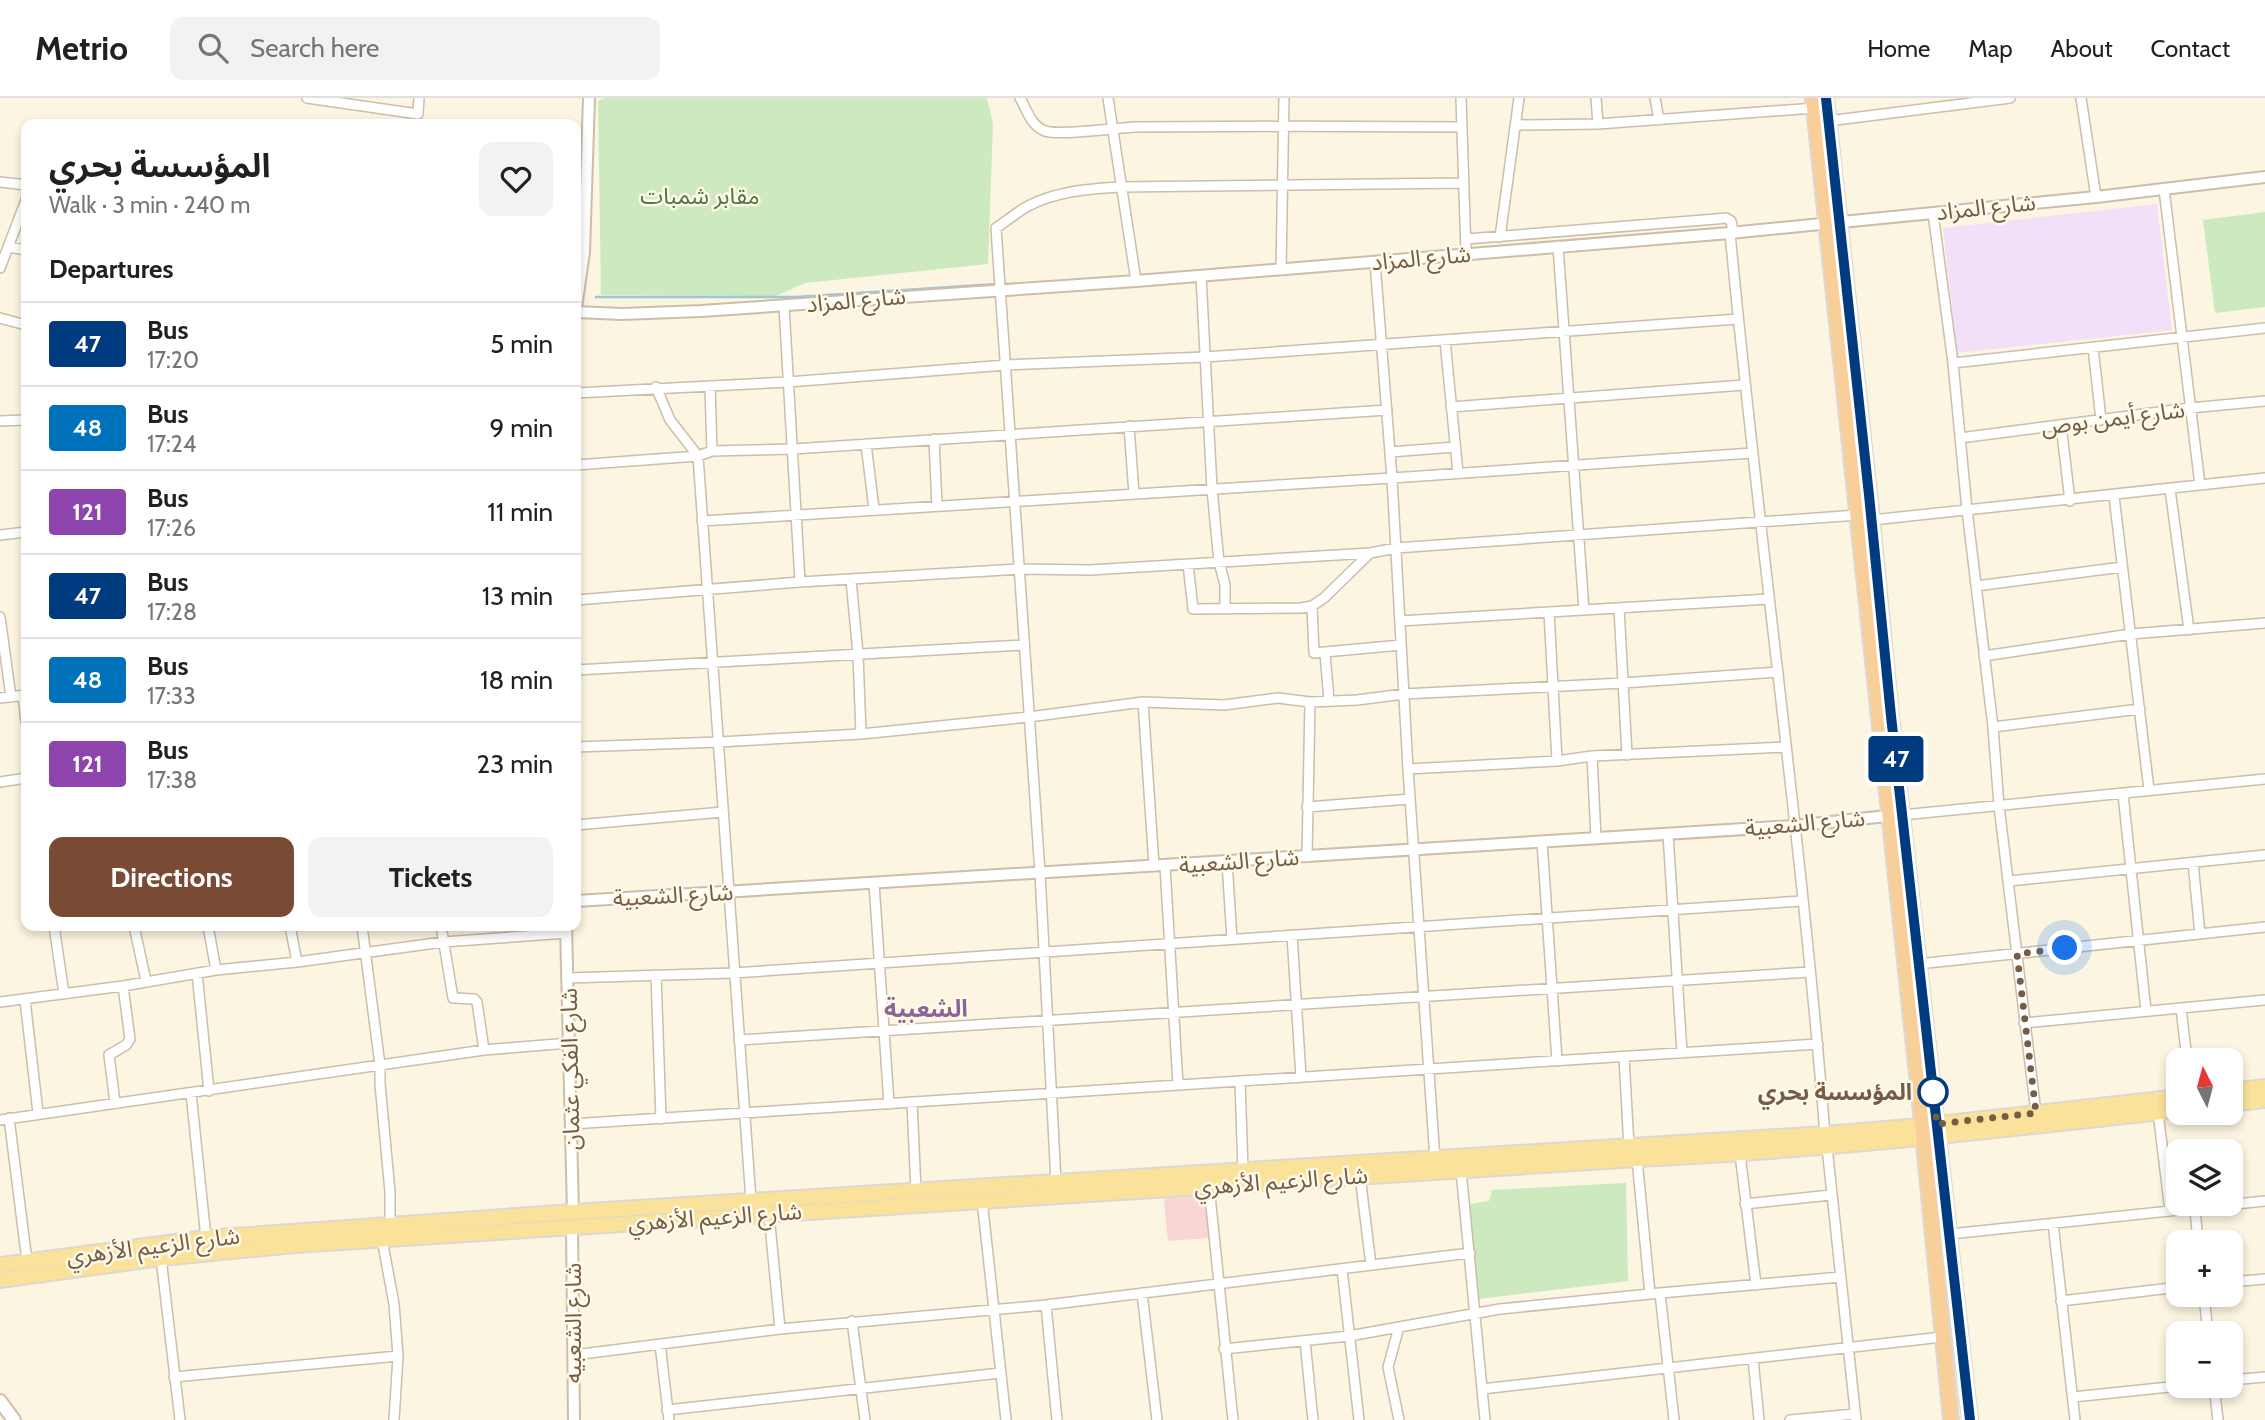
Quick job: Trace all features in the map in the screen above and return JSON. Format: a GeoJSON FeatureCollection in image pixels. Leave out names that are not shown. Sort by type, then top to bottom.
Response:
{"type":"FeatureCollection","features":[{"type":"Feature","properties":{"kind":"highway"},"geometry":{"type":"LineString","coordinates":[[1826,98],[1833,223]]}},
{"type":"Feature","properties":{"kind":"highway"},"geometry":{"type":"LineString","coordinates":[[1814,103],[1833,223],[1896,815],[1922,1132],[1951,1420]]}},
{"type":"Feature","properties":{"kind":"highway"},"geometry":{"type":"LineString","coordinates":[[1896,815],[1918,964],[1970,1420]]}},
{"type":"Feature","properties":{"kind":"main road"},"geometry":{"type":"LineString","coordinates":[[2244,1089],[2265,1087]]}},
{"type":"Feature","properties":{"kind":"main road","name":"شارع الزعيم الأزهري"},"geometry":{"type":"LineString","coordinates":[[0,1280],[161,1258],[382,1239],[751,1201],[1435,1159],[1633,1153],[1826,1141],[1922,1132],[2036,1113],[2166,1098]]}},
{"type":"Feature","properties":{"kind":"main road"},"geometry":{"type":"LineString","coordinates":[[2244,1102],[2265,1100]]}},
{"type":"Feature","properties":{"kind":"main road","name":"شارع الزعيم الأزهري"},"geometry":{"type":"LineString","coordinates":[[1937,1130],[2166,1111]]}},
{"type":"Feature","properties":{"kind":"main road","name":"شارع الزعيم الأزهري"},"geometry":{"type":"LineString","coordinates":[[0,1265],[206,1238],[390,1225],[769,1214],[1461,1170],[1633,1153],[1740,1154],[1826,1141]]}},
{"type":"Feature","properties":{"kind":"main road"},"geometry":{"type":"LineString","coordinates":[[0,1401],[14,1420]]}},
{"type":"Feature","properties":{"kind":"street"},"geometry":{"type":"LineString","coordinates":[[307,98],[418,114],[419,98]]}},
{"type":"Feature","properties":{"kind":"street"},"geometry":{"type":"LineString","coordinates":[[581,208],[589,98]]}},
{"type":"Feature","properties":{"kind":"street"},"geometry":{"type":"LineString","coordinates":[[1020,98],[1033,124],[1045,131],[1059,133],[1112,128],[1283,125],[1461,127]]}},
{"type":"Feature","properties":{"kind":"street"},"geometry":{"type":"LineString","coordinates":[[1108,98],[1135,278]]}},
{"type":"Feature","properties":{"kind":"street"},"geometry":{"type":"LineString","coordinates":[[1280,266],[1284,98]]}},
{"type":"Feature","properties":{"kind":"street"},"geometry":{"type":"LineString","coordinates":[[1461,98],[1466,253]]}},
{"type":"Feature","properties":{"kind":"street"},"geometry":{"type":"LineString","coordinates":[[1500,237],[1519,98]]}},
{"type":"Feature","properties":{"kind":"street"},"geometry":{"type":"LineString","coordinates":[[1596,98],[1598,124]]}},
{"type":"Feature","properties":{"kind":"street"},"geometry":{"type":"LineString","coordinates":[[1655,98],[1659,120]]}},
{"type":"Feature","properties":{"kind":"street"},"geometry":{"type":"LineString","coordinates":[[1828,121],[1954,102],[2010,98]]}},
{"type":"Feature","properties":{"kind":"street"},"geometry":{"type":"LineString","coordinates":[[2081,98],[2096,197]]}},
{"type":"Feature","properties":{"kind":"street"},"geometry":{"type":"LineString","coordinates":[[1515,125],[1659,120],[1814,103]]}},
{"type":"Feature","properties":{"kind":"street","name":"شارع المزاد"},"geometry":{"type":"LineString","coordinates":[[581,310],[622,314],[784,306],[1135,278],[1201,276],[1280,266],[1375,262],[1732,228],[1833,223],[2265,177]]}},
{"type":"Feature","properties":{"kind":"street"},"geometry":{"type":"LineString","coordinates":[[0,182],[21,184]]}},
{"type":"Feature","properties":{"kind":"street"},"geometry":{"type":"LineString","coordinates":[[1056,1182],[1040,873],[996,228],[1025,207],[1049,196],[1080,189],[1463,183]]}},
{"type":"Feature","properties":{"kind":"street"},"geometry":{"type":"LineString","coordinates":[[2164,189],[2200,485]]}},
{"type":"Feature","properties":{"kind":"street"},"geometry":{"type":"LineString","coordinates":[[1933,213],[1953,363],[1966,510],[1993,727],[1998,806],[2036,1113]]}},
{"type":"Feature","properties":{"kind":"street"},"geometry":{"type":"LineString","coordinates":[[0,268],[21,214]]}},
{"type":"Feature","properties":{"kind":"street"},"geometry":{"type":"LineString","coordinates":[[1466,239],[1726,218],[1732,228],[1744,385],[1762,523],[1855,1417],[1790,1420]]}},
{"type":"Feature","properties":{"kind":"street"},"geometry":{"type":"LineString","coordinates":[[1558,246],[1584,610]]}},
{"type":"Feature","properties":{"kind":"street"},"geometry":{"type":"LineString","coordinates":[[9,247],[21,249]]}},
{"type":"Feature","properties":{"kind":"street"},"geometry":{"type":"LineString","coordinates":[[581,248],[581,281]]}},
{"type":"Feature","properties":{"kind":"street"},"geometry":{"type":"LineString","coordinates":[[1375,262],[1392,478],[1408,769],[1435,1159]]}},
{"type":"Feature","properties":{"kind":"street"},"geometry":{"type":"LineString","coordinates":[[1201,276],[1212,489],[1219,562],[1225,585],[1225,608]]}},
{"type":"Feature","properties":{"kind":"street"},"geometry":{"type":"LineString","coordinates":[[784,306],[800,582]]}},
{"type":"Feature","properties":{"kind":"street"},"geometry":{"type":"LineString","coordinates":[[0,318],[21,324]]}},
{"type":"Feature","properties":{"kind":"street"},"geometry":{"type":"LineString","coordinates":[[581,393],[788,382],[1006,365],[1205,357],[1738,319]]}},
{"type":"Feature","properties":{"kind":"street"},"geometry":{"type":"LineString","coordinates":[[1953,363],[2265,328]]}},
{"type":"Feature","properties":{"kind":"street"},"geometry":{"type":"LineString","coordinates":[[1446,340],[1458,473]]}},
{"type":"Feature","properties":{"kind":"street"},"geometry":{"type":"LineString","coordinates":[[2093,347],[2101,421]]}},
{"type":"Feature","properties":{"kind":"street"},"geometry":{"type":"LineString","coordinates":[[1451,407],[1744,385]]}},
{"type":"Feature","properties":{"kind":"street"},"geometry":{"type":"LineString","coordinates":[[710,386],[712,451]]}},
{"type":"Feature","properties":{"kind":"street"},"geometry":{"type":"LineString","coordinates":[[656,387],[670,420],[698,456],[751,1201]]}},
{"type":"Feature","properties":{"kind":"street","name":"شارع أيمن بوص"},"geometry":{"type":"LineString","coordinates":[[1960,438],[2265,401]]}},
{"type":"Feature","properties":{"kind":"street"},"geometry":{"type":"LineString","coordinates":[[581,465],[698,456],[712,451],[793,449],[1387,410]]}},
{"type":"Feature","properties":{"kind":"street"},"geometry":{"type":"LineString","coordinates":[[0,421],[21,420]]}},
{"type":"Feature","properties":{"kind":"street"},"geometry":{"type":"LineString","coordinates":[[2061,425],[2070,501]]}},
{"type":"Feature","properties":{"kind":"street"},"geometry":{"type":"LineString","coordinates":[[1129,426],[1134,494]]}},
{"type":"Feature","properties":{"kind":"street"},"geometry":{"type":"LineString","coordinates":[[934,439],[937,506]]}},
{"type":"Feature","properties":{"kind":"street"},"geometry":{"type":"LineString","coordinates":[[866,444],[874,509]]}},
{"type":"Feature","properties":{"kind":"street"},"geometry":{"type":"LineString","coordinates":[[1390,452],[1455,447]]}},
{"type":"Feature","properties":{"kind":"street"},"geometry":{"type":"LineString","coordinates":[[702,521],[1752,453]]}},
{"type":"Feature","properties":{"kind":"street"},"geometry":{"type":"LineString","coordinates":[[581,600],[800,582],[1020,569],[1090,570],[1370,553],[1396,548],[1966,510],[2070,501],[2265,478]]}},
{"type":"Feature","properties":{"kind":"street"},"geometry":{"type":"LineString","coordinates":[[2170,489],[2189,630]]}},
{"type":"Feature","properties":{"kind":"street"},"geometry":{"type":"LineString","coordinates":[[2113,496],[2149,790]]}},
{"type":"Feature","properties":{"kind":"street"},"geometry":{"type":"LineString","coordinates":[[0,535],[21,533]]}},
{"type":"Feature","properties":{"kind":"street"},"geometry":{"type":"LineString","coordinates":[[1188,564],[1193,608],[1312,606],[1370,553]]}},
{"type":"Feature","properties":{"kind":"street"},"geometry":{"type":"LineString","coordinates":[[1976,586],[2122,567]]}},
{"type":"Feature","properties":{"kind":"street"},"geometry":{"type":"LineString","coordinates":[[851,580],[858,654],[861,734]]}},
{"type":"Feature","properties":{"kind":"street"},"geometry":{"type":"LineString","coordinates":[[1400,621],[1769,600]]}},
{"type":"Feature","properties":{"kind":"street"},"geometry":{"type":"LineString","coordinates":[[1312,606],[1314,653],[1401,645]]}},
{"type":"Feature","properties":{"kind":"street"},"geometry":{"type":"LineString","coordinates":[[1619,608],[1627,755]]}},
{"type":"Feature","properties":{"kind":"street"},"geometry":{"type":"LineString","coordinates":[[1549,612],[1557,761]]}},
{"type":"Feature","properties":{"kind":"street"},"geometry":{"type":"LineString","coordinates":[[0,617],[11,697]]}},
{"type":"Feature","properties":{"kind":"street"},"geometry":{"type":"LineString","coordinates":[[1984,656],[2131,634],[2265,623]]}},
{"type":"Feature","properties":{"kind":"street"},"geometry":{"type":"LineString","coordinates":[[581,670],[1024,645]]}},
{"type":"Feature","properties":{"kind":"street"},"geometry":{"type":"LineString","coordinates":[[1325,654],[1329,700]]}},
{"type":"Feature","properties":{"kind":"street"},"geometry":{"type":"LineString","coordinates":[[581,747],[861,734],[1143,702],[1224,705],[1278,698],[1310,702],[1778,672]]}},
{"type":"Feature","properties":{"kind":"street"},"geometry":{"type":"LineString","coordinates":[[0,698],[21,696]]}},
{"type":"Feature","properties":{"kind":"street"},"geometry":{"type":"LineString","coordinates":[[1143,702],[1170,943],[1178,1085]]}},
{"type":"Feature","properties":{"kind":"street"},"geometry":{"type":"LineString","coordinates":[[1307,857],[1310,702]]}},
{"type":"Feature","properties":{"kind":"street"},"geometry":{"type":"LineString","coordinates":[[1993,727],[2140,709]]}},
{"type":"Feature","properties":{"kind":"street"},"geometry":{"type":"LineString","coordinates":[[1408,769],[1557,761],[1592,756],[1786,747]]}},
{"type":"Feature","properties":{"kind":"street"},"geometry":{"type":"LineString","coordinates":[[1592,756],[1596,838]]}},
{"type":"Feature","properties":{"kind":"street"},"geometry":{"type":"LineString","coordinates":[[0,782],[21,779]]}},
{"type":"Feature","properties":{"kind":"street"},"geometry":{"type":"LineString","coordinates":[[1896,815],[2265,779]]}},
{"type":"Feature","properties":{"kind":"street"},"geometry":{"type":"LineString","coordinates":[[2123,794],[2146,1011]]}},
{"type":"Feature","properties":{"kind":"street"},"geometry":{"type":"LineString","coordinates":[[1307,807],[1410,799]]}},
{"type":"Feature","properties":{"kind":"street"},"geometry":{"type":"LineString","coordinates":[[581,825],[723,812]]}},
{"type":"Feature","properties":{"kind":"street","name":"شارع الشعبية"},"geometry":{"type":"LineString","coordinates":[[581,901],[1794,826],[1896,815]]}},
{"type":"Feature","properties":{"kind":"street"},"geometry":{"type":"LineString","coordinates":[[1668,834],[1682,1053]]}},
{"type":"Feature","properties":{"kind":"street"},"geometry":{"type":"LineString","coordinates":[[1542,842],[1557,1061]]}},
{"type":"Feature","properties":{"kind":"street"},"geometry":{"type":"LineString","coordinates":[[2009,881],[2265,855]]}},
{"type":"Feature","properties":{"kind":"street"},"geometry":{"type":"LineString","coordinates":[[1227,862],[1232,939]]}},
{"type":"Feature","properties":{"kind":"street"},"geometry":{"type":"LineString","coordinates":[[2193,863],[2200,934]]}},
{"type":"Feature","properties":{"kind":"street"},"geometry":{"type":"LineString","coordinates":[[874,883],[889,1104]]}},
{"type":"Feature","properties":{"kind":"street"},"geometry":{"type":"LineString","coordinates":[[568,978],[734,973],[1801,901]]}},
{"type":"Feature","properties":{"kind":"street"},"geometry":{"type":"LineString","coordinates":[[1918,964],[2265,927]]}},
{"type":"Feature","properties":{"kind":"street"},"geometry":{"type":"LineString","coordinates":[[55,931],[64,994]]}},
{"type":"Feature","properties":{"kind":"street"},"geometry":{"type":"LineString","coordinates":[[135,931],[146,981]]}},
{"type":"Feature","properties":{"kind":"street"},"geometry":{"type":"LineString","coordinates":[[209,931],[216,970]]}},
{"type":"Feature","properties":{"kind":"street"},"geometry":{"type":"LineString","coordinates":[[291,931],[297,962]]}},
{"type":"Feature","properties":{"kind":"street"},"geometry":{"type":"LineString","coordinates":[[363,931],[380,1065],[390,1192],[390,1225],[382,1239],[394,1304],[398,1356],[394,1420]]}},
{"type":"Feature","properties":{"kind":"street"},"geometry":{"type":"LineString","coordinates":[[442,931],[453,998],[474,999],[477,1002],[484,1050]]}},
{"type":"Feature","properties":{"kind":"street"},"geometry":{"type":"LineString","coordinates":[[0,1002],[123,986],[216,970],[366,954],[517,931]]}},
{"type":"Feature","properties":{"kind":"street","name":"شارع الفكي عثمان"},"geometry":{"type":"LineString","coordinates":[[566,931],[572,1219]]}},
{"type":"Feature","properties":{"kind":"street"},"geometry":{"type":"LineString","coordinates":[[1292,935],[1301,1077]]}},
{"type":"Feature","properties":{"kind":"street"},"geometry":{"type":"LineString","coordinates":[[739,1040],[1810,972]]}},
{"type":"Feature","properties":{"kind":"street"},"geometry":{"type":"LineString","coordinates":[[197,973],[209,1091]]}},
{"type":"Feature","properties":{"kind":"street"},"geometry":{"type":"LineString","coordinates":[[656,975],[661,1119]]}},
{"type":"Feature","properties":{"kind":"street"},"geometry":{"type":"LineString","coordinates":[[114,1103],[109,1055],[127,1045],[130,1039],[123,986]]}},
{"type":"Feature","properties":{"kind":"street"},"geometry":{"type":"LineString","coordinates":[[26,1000],[38,1113]]}},
{"type":"Feature","properties":{"kind":"street"},"geometry":{"type":"LineString","coordinates":[[2024,1023],[2265,1000]]}},
{"type":"Feature","properties":{"kind":"street"},"geometry":{"type":"LineString","coordinates":[[2182,1008],[2187,1048]]}},
{"type":"Feature","properties":{"kind":"street"},"geometry":{"type":"LineString","coordinates":[[27,1261],[5,1119],[484,1050],[569,1043]]}},
{"type":"Feature","properties":{"kind":"street"},"geometry":{"type":"LineString","coordinates":[[571,1124],[1818,1044]]}},
{"type":"Feature","properties":{"kind":"street"},"geometry":{"type":"LineString","coordinates":[[1624,1056],[1633,1153],[1674,1420]]}},
{"type":"Feature","properties":{"kind":"street"},"geometry":{"type":"LineString","coordinates":[[1240,1081],[1243,1171]]}},
{"type":"Feature","properties":{"kind":"street"},"geometry":{"type":"LineString","coordinates":[[191,1093],[206,1238]]}},
{"type":"Feature","properties":{"kind":"street"},"geometry":{"type":"LineString","coordinates":[[912,1102],[916,1191]]}},
{"type":"Feature","properties":{"kind":"street"},"geometry":{"type":"LineString","coordinates":[[2158,1112],[2166,1178]]}},
{"type":"Feature","properties":{"kind":"street"},"geometry":{"type":"LineString","coordinates":[[1740,1154],[1756,1285]]}},
{"type":"Feature","properties":{"kind":"street"},"geometry":{"type":"LineString","coordinates":[[1461,1170],[1485,1420]]}},
{"type":"Feature","properties":{"kind":"street"},"geometry":{"type":"LineString","coordinates":[[1360,1176],[1371,1265]]}},
{"type":"Feature","properties":{"kind":"street"},"geometry":{"type":"LineString","coordinates":[[1209,1186],[1233,1420]]}},
{"type":"Feature","properties":{"kind":"street"},"geometry":{"type":"LineString","coordinates":[[1745,1204],[1831,1195]]}},
{"type":"Feature","properties":{"kind":"street"},"geometry":{"type":"LineString","coordinates":[[982,1200],[1006,1420]]}},
{"type":"Feature","properties":{"kind":"street"},"geometry":{"type":"LineString","coordinates":[[2243,1203],[2265,1201]]}},
{"type":"Feature","properties":{"kind":"street"},"geometry":{"type":"LineString","coordinates":[[1950,1234],[2166,1211]]}},
{"type":"Feature","properties":{"kind":"street"},"geometry":{"type":"LineString","coordinates":[[769,1214],[780,1329]]}},
{"type":"Feature","properties":{"kind":"street","name":"شارع الشعبيه"},"geometry":{"type":"LineString","coordinates":[[572,1219],[573,1420]]}},
{"type":"Feature","properties":{"kind":"street"},"geometry":{"type":"LineString","coordinates":[[2053,1223],[2075,1420]]}},
{"type":"Feature","properties":{"kind":"street"},"geometry":{"type":"LineString","coordinates":[[574,1355],[852,1321],[1046,1305],[1470,1253]]}},
{"type":"Feature","properties":{"kind":"street"},"geometry":{"type":"LineString","coordinates":[[161,1258],[180,1420]]}},
{"type":"Feature","properties":{"kind":"street"},"geometry":{"type":"LineString","coordinates":[[1342,1269],[1359,1420]]}},
{"type":"Feature","properties":{"kind":"street"},"geometry":{"type":"LineString","coordinates":[[1224,1349],[1349,1336],[1500,1309],[1841,1277]]}},
{"type":"Feature","properties":{"kind":"street"},"geometry":{"type":"LineString","coordinates":[[2243,1281],[2265,1279]]}},
{"type":"Feature","properties":{"kind":"street"},"geometry":{"type":"LineString","coordinates":[[2061,1301],[2166,1289]]}},
{"type":"Feature","properties":{"kind":"street"},"geometry":{"type":"LineString","coordinates":[[1142,1293],[1157,1420]]}},
{"type":"Feature","properties":{"kind":"street"},"geometry":{"type":"LineString","coordinates":[[1046,1305],[1057,1420]]}},
{"type":"Feature","properties":{"kind":"street"},"geometry":{"type":"LineString","coordinates":[[852,1321],[865,1420]]}},
{"type":"Feature","properties":{"kind":"street"},"geometry":{"type":"LineString","coordinates":[[1399,1327],[1388,1367],[1399,1420]]}},
{"type":"Feature","properties":{"kind":"street"},"geometry":{"type":"LineString","coordinates":[[1482,1389],[1942,1337]]}},
{"type":"Feature","properties":{"kind":"street"},"geometry":{"type":"LineString","coordinates":[[1305,1341],[1312,1420]]}},
{"type":"Feature","properties":{"kind":"street"},"geometry":{"type":"LineString","coordinates":[[660,1344],[668,1415],[1000,1373]]}},
{"type":"Feature","properties":{"kind":"street"},"geometry":{"type":"LineString","coordinates":[[174,1377],[398,1356]]}},
{"type":"Feature","properties":{"kind":"street"},"geometry":{"type":"LineString","coordinates":[[1753,1359],[1759,1420]]}},
{"type":"Feature","properties":{"kind":"street"},"geometry":{"type":"LineString","coordinates":[[2243,1379],[2265,1377]]}},
{"type":"Feature","properties":{"kind":"street"},"geometry":{"type":"LineString","coordinates":[[2073,1397],[2166,1387]]}},
{"type":"Feature","properties":{"kind":"street"},"geometry":{"type":"LineString","coordinates":[[2215,1398],[2218,1420]]}},
{"type":"Feature","properties":{"kind":"shaded area"},"geometry":{"type":"Polygon","coordinates":[[[2157,204],[2172,330],[1957,353],[1943,228],[2157,204]]]}},
{"type":"Feature","properties":{"kind":"shaded area"},"geometry":{"type":"Polygon","coordinates":[[[1205,1189],[1210,1238],[1168,1241],[1163,1191],[1205,1189]]]}},
{"type":"Feature","properties":{"kind":"green space","name":"مقابر شمبات"},"geometry":{"type":"Polygon","coordinates":[[[605,98],[987,98],[993,124],[988,264],[805,283],[776,296],[601,295],[598,101],[605,98]]]}},
{"type":"Feature","properties":{"kind":"green space"},"geometry":{"type":"Polygon","coordinates":[[[2265,212],[2265,307],[2215,313],[2203,220],[2265,212]]]}},
{"type":"Feature","properties":{"kind":"green space"},"geometry":{"type":"Polygon","coordinates":[[[1626,1183],[1628,1281],[1479,1299],[1469,1204],[1489,1201],[1492,1190],[1626,1183]]]}},
{"type":"Feature","properties":{"kind":"waterway"},"geometry":{"type":"LineString","coordinates":[[596,297],[796,297],[997,284]]}},
{"type":"Feature","properties":{"kind":"bus line","name":"47"},"geometry":{"type":"LineString","coordinates":[[1826,98],[1891,716],[1970,1420]]}},
{"type":"Feature","properties":{"kind":"place","name":"المؤسسة بحري"},"geometry":{"type":"Point","coordinates":[1933,1092]}},
{"type":"Feature","properties":{"kind":"district","name":"الشعبية"},"geometry":{"type":"Point","coordinates":[926,1008]}},
{"type":"Feature","properties":{"kind":"route"},"geometry":{"type":"LineString","coordinates":[[1933,1092],[1937,1124],[2036,1113],[2017,954],[2065,948]]}}]}
